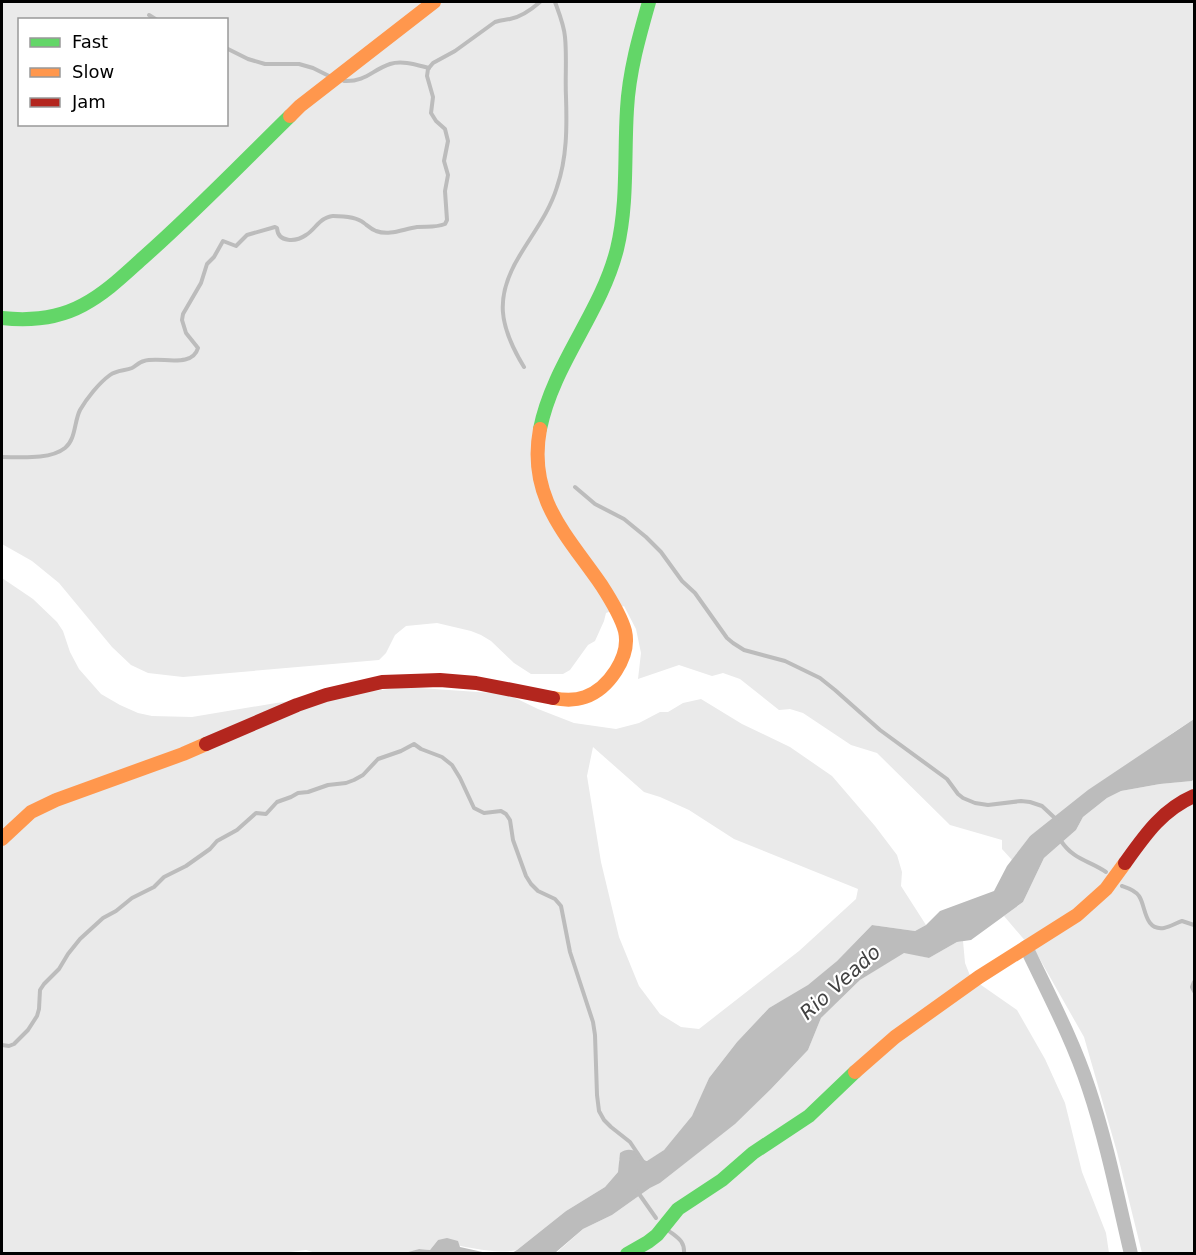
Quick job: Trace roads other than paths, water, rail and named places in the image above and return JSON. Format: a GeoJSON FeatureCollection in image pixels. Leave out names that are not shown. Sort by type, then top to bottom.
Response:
{"type":"FeatureCollection","features":[{"type":"Feature","properties":{"kind":"street"},"geometry":{"type":"LineString","coordinates":[[2,318],[40,318],[62,314],[83,305],[110,287],[169,235],[300,106],[434,2]]}},
{"type":"Feature","properties":{"kind":"street"},"geometry":{"type":"LineString","coordinates":[[2,839],[32,812],[56,800],[183,754],[297,705],[335,693],[381,682],[440,680],[476,683],[572,700],[589,696],[612,677],[622,655],[626,639],[625,628],[608,593],[559,526],[541,483],[538,453],[545,410],[555,380],[611,268],[620,237],[625,205],[630,77],[649,2]]}},
{"type":"Feature","properties":{"kind":"street"},"geometry":{"type":"LineString","coordinates":[[627,1254],[657,1235],[678,1209],[722,1180],[753,1153],[809,1116],[895,1037],[954,994],[1090,905],[1168,811],[1194,796]]}},
{"type":"Feature","properties":{"kind":"street"},"geometry":{"type":"LineString","coordinates":[[1026,947],[1070,1041],[1089,1088],[1099,1119],[1131,1254]]}},
{"type":"Feature","properties":{"kind":"water","name":"Rio Veado"},"geometry":{"type":"Polygon","coordinates":[[[1194,719],[1194,779],[1192,781],[1121,791],[1107,798],[1083,817],[1076,830],[1044,858],[1023,902],[971,940],[957,942],[929,958],[904,953],[860,980],[821,1018],[808,1050],[771,1089],[735,1124],[660,1183],[612,1215],[583,1229],[555,1253],[512,1253],[566,1211],[605,1187],[618,1172],[620,1153],[627,1150],[639,1152],[641,1159],[647,1161],[664,1150],[692,1116],[709,1078],[737,1042],[769,1008],[808,985],[837,961],[872,925],[915,931],[926,925],[940,911],[994,891],[1007,866],[1030,836],[1088,790],[1194,719]]]}},
{"type":"Feature","properties":{"kind":"water"},"geometry":{"type":"Polygon","coordinates":[[[447,1238],[458,1241],[460,1247],[487,1253],[405,1253],[419,1249],[430,1250],[438,1240],[447,1238]]]}},
{"type":"Feature","properties":{"kind":"waterway"},"geometry":{"type":"LineString","coordinates":[[2,457],[35,457],[59,452],[69,444],[83,405],[110,375],[132,368],[144,361],[182,360],[195,354],[198,348],[186,333],[182,320],[183,314],[201,283],[207,264],[223,241],[236,246],[247,235],[275,227],[284,239],[297,239],[324,219],[332,216],[353,218],[374,230],[386,233],[445,224],[447,220],[445,191],[448,175],[444,161],[448,141],[445,129],[431,113],[433,97],[427,76],[428,69],[433,63],[455,51],[495,22],[518,16],[540,2]]}},
{"type":"Feature","properties":{"kind":"waterway"},"geometry":{"type":"LineString","coordinates":[[524,367],[505,325],[503,298],[512,270],[550,206],[565,154],[566,45],[564,28],[555,2]]}},
{"type":"Feature","properties":{"kind":"waterway"},"geometry":{"type":"LineString","coordinates":[[149,15],[154,18]]}},
{"type":"Feature","properties":{"kind":"waterway"},"geometry":{"type":"LineString","coordinates":[[228,49],[265,64],[299,64],[329,76]]}},
{"type":"Feature","properties":{"kind":"waterway"},"geometry":{"type":"LineString","coordinates":[[344,81],[358,80],[384,66],[395,63],[410,63],[429,68]]}},
{"type":"Feature","properties":{"kind":"waterway"},"geometry":{"type":"LineString","coordinates":[[575,487],[595,504],[624,519],[646,537],[661,552],[682,581],[695,593],[733,643],[744,650],[785,661],[820,678],[880,730],[947,779],[963,798],[988,805],[1030,802],[1042,806],[1057,820]]}},
{"type":"Feature","properties":{"kind":"waterway"},"geometry":{"type":"LineString","coordinates":[[2,1045],[14,1044],[28,1030],[37,1016],[40,990],[44,984],[59,969],[80,939],[103,918],[132,898],[154,887],[164,877],[186,866],[210,849],[217,841],[237,830],[256,813],[266,814],[277,802],[298,793],[354,780],[363,775],[378,759],[414,744],[442,757],[452,765],[474,808],[484,813],[501,811],[506,814],[510,820],[513,840],[526,876],[538,891],[555,899],[561,906],[570,952],[593,1022],[599,1111],[604,1120],[630,1142],[644,1163]]}},
{"type":"Feature","properties":{"kind":"waterway"},"geometry":{"type":"LineString","coordinates":[[1061,841],[1076,856],[1106,872]]}},
{"type":"Feature","properties":{"kind":"waterway"},"geometry":{"type":"LineString","coordinates":[[1122,886],[1139,896],[1149,922],[1153,926],[1164,928],[1182,921],[1194,925]]}},
{"type":"Feature","properties":{"kind":"waterway"},"geometry":{"type":"LineString","coordinates":[[1194,982],[1192,987],[1194,991]]}},
{"type":"Feature","properties":{"kind":"waterway"},"geometry":{"type":"LineString","coordinates":[[637,1191],[656,1218]]}},
{"type":"Feature","properties":{"kind":"waterway"},"geometry":{"type":"LineString","coordinates":[[669,1231],[682,1243],[684,1254]]}}]}
